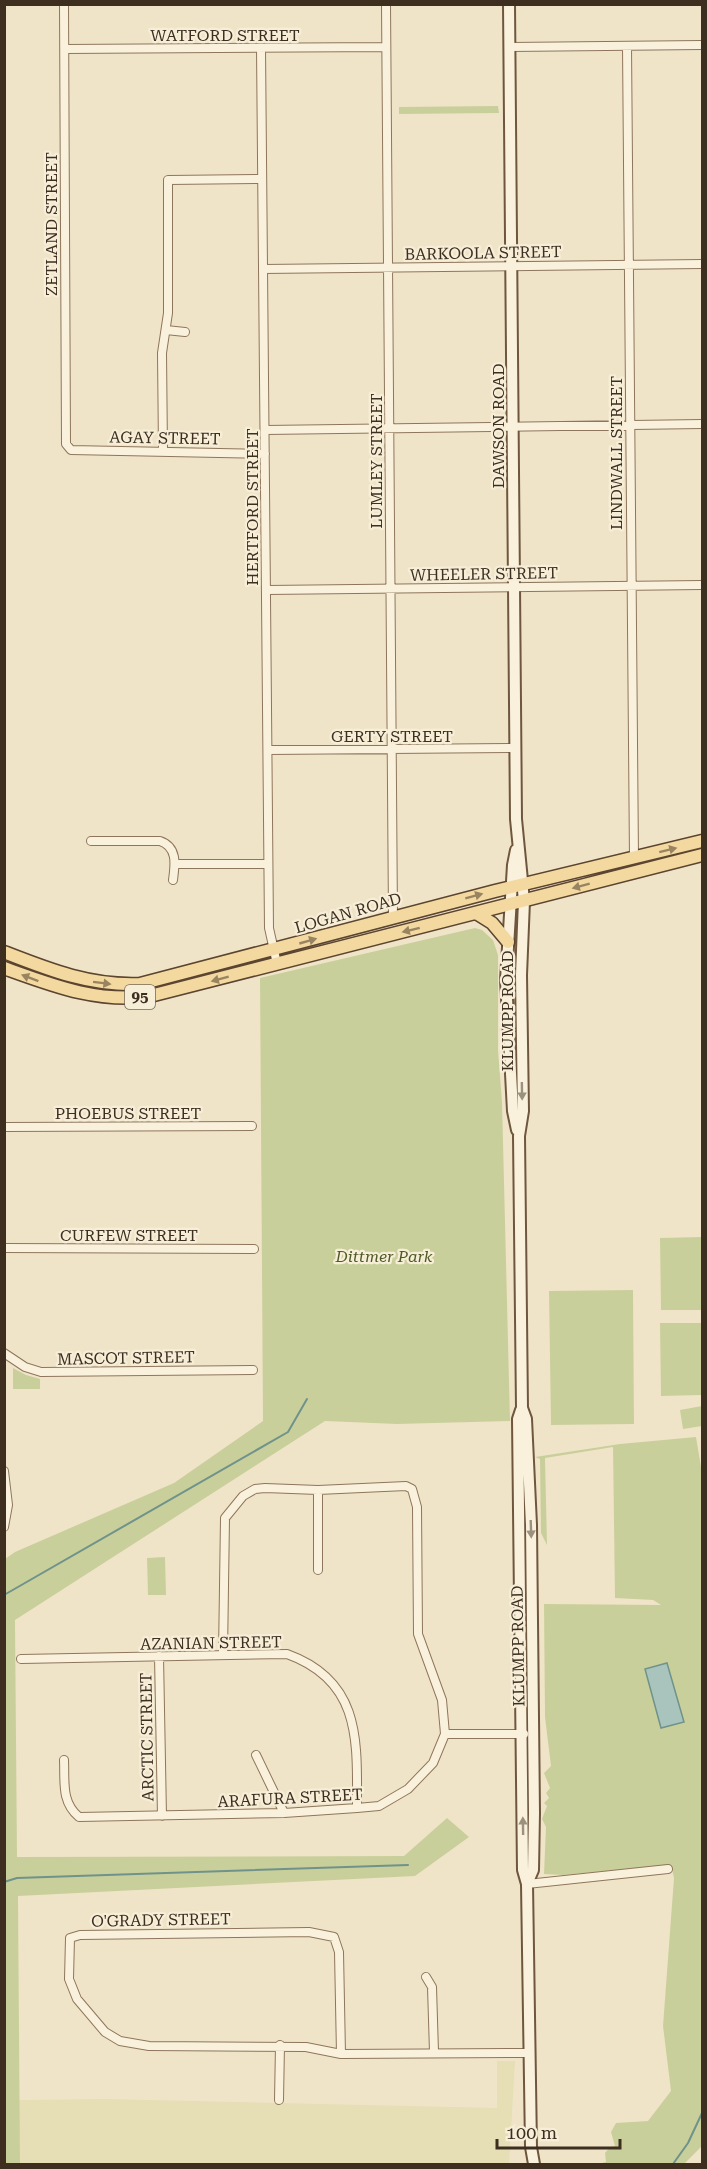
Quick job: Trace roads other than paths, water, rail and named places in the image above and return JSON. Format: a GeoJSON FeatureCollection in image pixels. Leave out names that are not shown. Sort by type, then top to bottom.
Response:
{"type":"FeatureCollection","features":[{"type":"Feature","properties":{"kind":"main road","name":"DAWSON ROAD"},"geometry":{"type":"LineString","coordinates":[[509,4],[518,886],[511,904]]}},
{"type":"Feature","properties":{"kind":"main road","name":"LOGAN ROAD"},"geometry":{"type":"LineString","coordinates":[[5,955],[76,979],[126,984],[155,981],[518,886],[702,841]]}},
{"type":"Feature","properties":{"kind":"main road","name":"LOGAN ROAD"},"geometry":{"type":"LineString","coordinates":[[4,968],[71,992],[120,998],[163,994],[702,855]]}},
{"type":"Feature","properties":{"kind":"main road","name":"KLUMPP ROAD"},"geometry":{"type":"LineString","coordinates":[[518,886],[524,901],[521,975],[523,1111],[519,1136],[522,1408],[526,1419],[531,1525],[534,1734],[533,1870],[527,1884]]}},
{"type":"Feature","properties":{"kind":"main road","name":"KLUMPP ROAD"},"geometry":{"type":"LineString","coordinates":[[511,904],[508,942],[509,1057],[513,1111],[519,1136]]}},
{"type":"Feature","properties":{"kind":"main road"},"geometry":{"type":"LineString","coordinates":[[476,913],[492,923],[508,942]]}},
{"type":"Feature","properties":{"kind":"main road","name":"KLUMPP ROAD"},"geometry":{"type":"LineString","coordinates":[[522,1408],[518,1419],[523,1870],[527,1884],[531,2147],[534,2164]]}},
{"type":"Feature","properties":{"kind":"main road","name":"KLUMPP ROAD"},"geometry":{"type":"LineString","coordinates":[[527,2164],[531,2147]]}},
{"type":"Feature","properties":{"kind":"street","name":"ZETLAND STREET"},"geometry":{"type":"LineString","coordinates":[[64,4],[66,444]]}},
{"type":"Feature","properties":{"kind":"street","name":"LUMLEY STREET"},"geometry":{"type":"LineString","coordinates":[[386,4],[393,918]]}},
{"type":"Feature","properties":{"kind":"street"},"geometry":{"type":"LineString","coordinates":[[510,47],[702,45]]}},
{"type":"Feature","properties":{"kind":"street","name":"LINDWALL STREET"},"geometry":{"type":"LineString","coordinates":[[627,46],[634,859]]}},
{"type":"Feature","properties":{"kind":"street","name":"WATFORD STREET"},"geometry":{"type":"LineString","coordinates":[[65,49],[386,47]]}},
{"type":"Feature","properties":{"kind":"street","name":"HERTFORD STREET"},"geometry":{"type":"LineString","coordinates":[[261,48],[269,928],[277,964]]}},
{"type":"Feature","properties":{"kind":"street"},"geometry":{"type":"LineString","coordinates":[[164,451],[162,353],[166,330],[168,180],[262,179]]}},
{"type":"Feature","properties":{"kind":"street","name":"BARKOOLA STREET"},"geometry":{"type":"LineString","coordinates":[[263,269],[702,264]]}},
{"type":"Feature","properties":{"kind":"street"},"geometry":{"type":"LineString","coordinates":[[166,330],[185,332]]}},
{"type":"Feature","properties":{"kind":"street"},"geometry":{"type":"LineString","coordinates":[[265,430],[702,424]]}},
{"type":"Feature","properties":{"kind":"street","name":"AGAY STREET"},"geometry":{"type":"LineString","coordinates":[[66,444],[72,450],[266,454]]}},
{"type":"Feature","properties":{"kind":"street","name":"WHEELER STREET"},"geometry":{"type":"LineString","coordinates":[[267,590],[702,585]]}},
{"type":"Feature","properties":{"kind":"street","name":"GERTY STREET"},"geometry":{"type":"LineString","coordinates":[[268,750],[516,748]]}},
{"type":"Feature","properties":{"kind":"street"},"geometry":{"type":"LineString","coordinates":[[91,841],[160,841],[172,849],[175,864],[173,880]]}},
{"type":"Feature","properties":{"kind":"street"},"geometry":{"type":"LineString","coordinates":[[175,864],[268,864]]}},
{"type":"Feature","properties":{"kind":"street","name":"PHOEBUS STREET"},"geometry":{"type":"LineString","coordinates":[[4,1127],[252,1126]]}},
{"type":"Feature","properties":{"kind":"street","name":"CURFEW STREET"},"geometry":{"type":"LineString","coordinates":[[4,1248],[254,1249]]}},
{"type":"Feature","properties":{"kind":"street","name":"MASCOT STREET"},"geometry":{"type":"LineString","coordinates":[[4,1353],[25,1367],[40,1372],[253,1370]]}},
{"type":"Feature","properties":{"kind":"street"},"geometry":{"type":"LineString","coordinates":[[4,1471],[8,1505],[4,1527]]}},
{"type":"Feature","properties":{"kind":"street","name":"ARAFURA STREET"},"geometry":{"type":"LineString","coordinates":[[64,1760],[65,1799],[69,1809],[79,1817],[284,1813],[357,1808],[379,1806],[408,1790],[433,1763],[445,1734],[442,1700],[418,1634],[417,1507],[412,1489],[406,1486],[318,1490],[255,1489],[233,1505],[225,1518],[223,1655]]}},
{"type":"Feature","properties":{"kind":"street"},"geometry":{"type":"LineString","coordinates":[[318,1490],[318,1570]]}},
{"type":"Feature","properties":{"kind":"street","name":"AZANIAN STREET"},"geometry":{"type":"LineString","coordinates":[[21,1659],[287,1654],[308,1662],[331,1681],[354,1722],[357,1741],[357,1808]]}},
{"type":"Feature","properties":{"kind":"street","name":"ARCTIC STREET"},"geometry":{"type":"LineString","coordinates":[[159,1656],[162,1816]]}},
{"type":"Feature","properties":{"kind":"street"},"geometry":{"type":"LineString","coordinates":[[445,1734],[534,1734]]}},
{"type":"Feature","properties":{"kind":"street"},"geometry":{"type":"LineString","coordinates":[[256,1755],[284,1813]]}},
{"type":"Feature","properties":{"kind":"street"},"geometry":{"type":"LineString","coordinates":[[527,1884],[668,1869]]}},
{"type":"Feature","properties":{"kind":"street","name":"O'GRADY STREET"},"geometry":{"type":"LineString","coordinates":[[341,2054],[339,1952],[334,1937],[309,1932],[80,1935],[70,1938],[69,1979],[77,1999],[105,2032],[120,2041],[149,2046],[280,2045],[306,2047],[341,2054],[530,2053]]}},
{"type":"Feature","properties":{"kind":"street"},"geometry":{"type":"LineString","coordinates":[[426,1977],[432,1987],[434,2052]]}},
{"type":"Feature","properties":{"kind":"street"},"geometry":{"type":"LineString","coordinates":[[279,2100],[280,2045]]}},
{"type":"Feature","properties":{"kind":"water"},"geometry":{"type":"Polygon","coordinates":[[[667,1663],[684,1722],[661,1728],[645,1669],[667,1663]]]}},
{"type":"Feature","properties":{"kind":"waterway"},"geometry":{"type":"LineString","coordinates":[[4,1595],[288,1432],[307,1399]]}},
{"type":"Feature","properties":{"kind":"waterway"},"geometry":{"type":"LineString","coordinates":[[4,1882],[17,1878],[408,1865]]}},
{"type":"Feature","properties":{"kind":"waterway"},"geometry":{"type":"LineString","coordinates":[[673,2164],[688,2143],[702,2113]]}},
{"type":"Feature","properties":{"kind":"park label","name":"Dittmer Park"},"geometry":{"type":"Point","coordinates":[384,1256]}}]}
